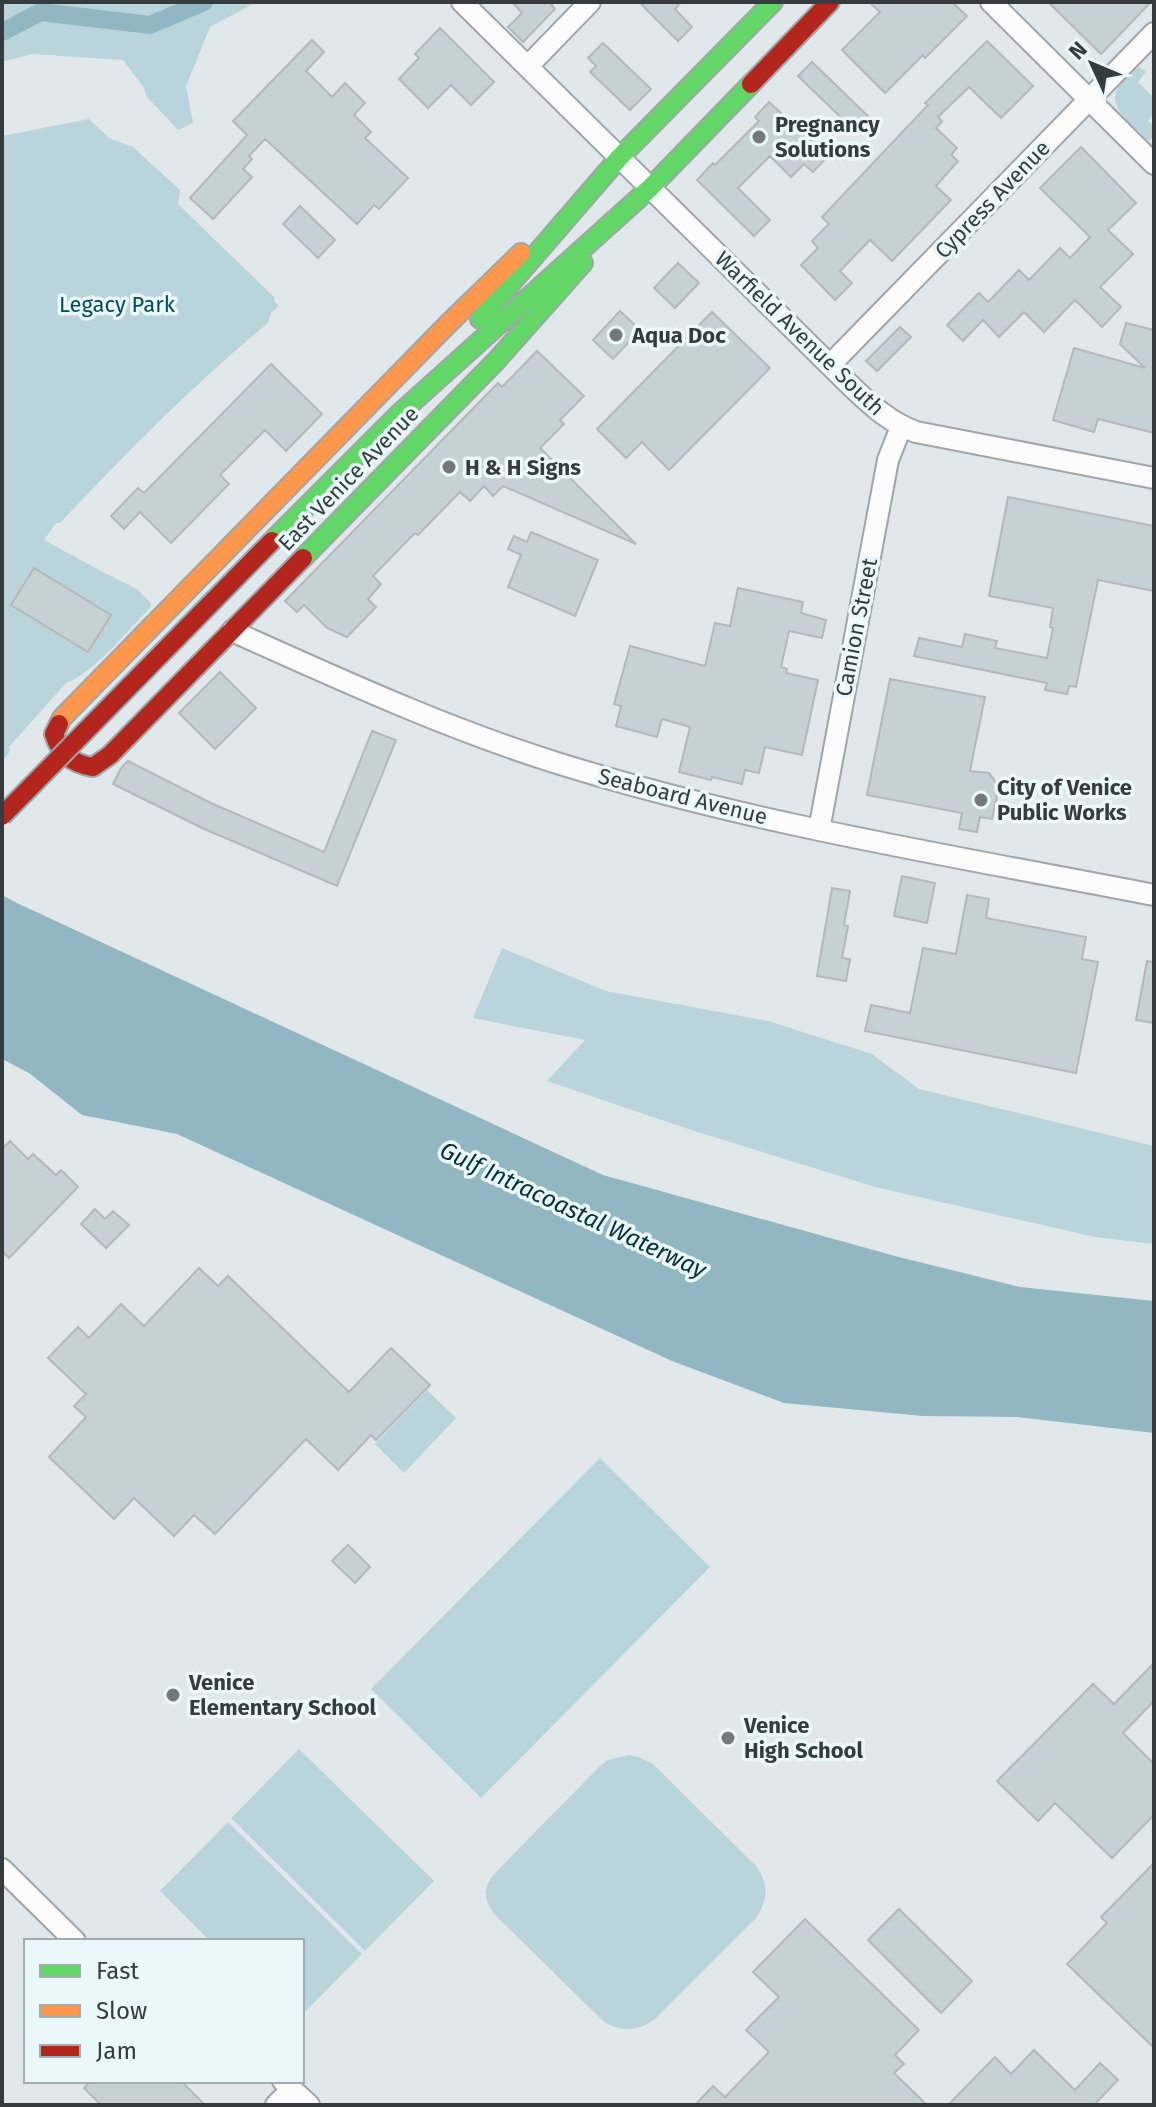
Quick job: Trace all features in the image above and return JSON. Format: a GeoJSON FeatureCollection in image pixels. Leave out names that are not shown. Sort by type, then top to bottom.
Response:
{"type":"FeatureCollection","features":[{"type":"Feature","properties":{"kind":"main road","name":"East Venice Avenue"},"geometry":{"type":"LineString","coordinates":[[773,2],[619,158],[448,324],[62,718],[54,734],[56,745],[74,763],[93,767],[101,762],[232,631],[496,361],[650,188],[830,2]]}},
{"type":"Feature","properties":{"kind":"main road","name":"East Venice Avenue"},"geometry":{"type":"LineString","coordinates":[[398,415],[619,158]]}},
{"type":"Feature","properties":{"kind":"main road","name":"East Venice Avenue"},"geometry":{"type":"LineString","coordinates":[[2,816],[398,415],[650,188]]}},
{"type":"Feature","properties":{"kind":"street","name":"Warfield Avenue South"},"geometry":{"type":"LineString","coordinates":[[462,2],[868,402],[901,427],[1154,478]]}},
{"type":"Feature","properties":{"kind":"street"},"geometry":{"type":"LineString","coordinates":[[528,66],[590,2]]}},
{"type":"Feature","properties":{"kind":"street"},"geometry":{"type":"LineString","coordinates":[[991,2],[1154,164]]}},
{"type":"Feature","properties":{"kind":"street","name":"Cypress Avenue"},"geometry":{"type":"LineString","coordinates":[[830,365],[1154,33]]}},
{"type":"Feature","properties":{"kind":"street","name":"Camion Street"},"geometry":{"type":"LineString","coordinates":[[819,830],[888,460],[901,427]]}},
{"type":"Feature","properties":{"kind":"street","name":"Seaboard Avenue"},"geometry":{"type":"LineString","coordinates":[[232,631],[392,702],[559,764],[695,802],[819,830],[1154,895]]}},
{"type":"Feature","properties":{"kind":"street"},"geometry":{"type":"LineString","coordinates":[[2,1869],[73,1939]]}},
{"type":"Feature","properties":{"kind":"street"},"geometry":{"type":"LineString","coordinates":[[276,2105],[288,2085],[309,2105]]}},
{"type":"Feature","properties":{"kind":"green space"},"geometry":{"type":"Polygon","coordinates":[[[2,2],[257,2],[210,27],[186,86],[193,123],[178,130],[146,96],[144,88],[123,60],[32,54],[2,62],[2,2]]]}},
{"type":"Feature","properties":{"kind":"green space"},"geometry":{"type":"Polygon","coordinates":[[[1139,67],[1146,72],[1138,82],[1154,98],[1154,114],[1148,120],[1154,127],[1154,136],[1149,141],[1121,114],[1115,97],[1126,78],[1139,67]]]}},
{"type":"Feature","properties":{"kind":"green space","name":"Legacy Park"},"geometry":{"type":"Polygon","coordinates":[[[89,119],[109,138],[133,147],[180,190],[178,204],[275,298],[279,306],[271,313],[268,323],[161,420],[60,523],[56,523],[44,540],[137,589],[151,603],[150,608],[98,661],[66,683],[9,747],[10,751],[2,762],[2,136],[89,119]]]}},
{"type":"Feature","properties":{"kind":"green space"},"geometry":{"type":"Polygon","coordinates":[[[502,948],[606,991],[768,1021],[872,1054],[919,1089],[1154,1146],[1154,1244],[1095,1237],[875,1187],[547,1081],[585,1040],[473,1018],[502,948]]]}},
{"type":"Feature","properties":{"kind":"green space"},"geometry":{"type":"Polygon","coordinates":[[[427,1390],[456,1418],[404,1473],[375,1444],[427,1390]]]}},
{"type":"Feature","properties":{"kind":"green space"},"geometry":{"type":"Polygon","coordinates":[[[600,1458],[710,1567],[481,1798],[371,1689],[600,1458]]]}},
{"type":"Feature","properties":{"kind":"green space"},"geometry":{"type":"Polygon","coordinates":[[[299,1749],[434,1881],[365,1951],[231,1818],[299,1749]]]}},
{"type":"Feature","properties":{"kind":"green space"},"geometry":{"type":"Polygon","coordinates":[[[629,1755],[653,1764],[757,1867],[764,1880],[765,1893],[755,1919],[654,2020],[633,2029],[618,2028],[603,2021],[495,1915],[486,1895],[494,1874],[599,1767],[608,1760],[629,1755]]]}},
{"type":"Feature","properties":{"kind":"green space"},"geometry":{"type":"Polygon","coordinates":[[[228,1822],[362,1954],[304,2013],[304,1939],[208,1939],[160,1891],[228,1822]]]}},
{"type":"Feature","properties":{"kind":"water","name":"Gulf Intracoastal Waterway"},"geometry":{"type":"Polygon","coordinates":[[[2,895],[603,1175],[895,1256],[1020,1287],[1154,1301],[1154,1433],[1017,1417],[923,1416],[784,1403],[672,1361],[177,1134],[82,1115],[29,1073],[2,1059],[2,895]]]}},
{"type":"Feature","properties":{"kind":"building"},"geometry":{"type":"Polygon","coordinates":[[[512,2],[549,2],[555,9],[523,42],[508,27],[522,13],[512,2]]]}},
{"type":"Feature","properties":{"kind":"building"},"geometry":{"type":"Polygon","coordinates":[[[639,2],[681,2],[675,9],[692,27],[678,41],[639,2]]]}},
{"type":"Feature","properties":{"kind":"building"},"geometry":{"type":"Polygon","coordinates":[[[869,2],[952,2],[967,16],[885,93],[842,50],[880,12],[869,2]]]}},
{"type":"Feature","properties":{"kind":"building"},"geometry":{"type":"Polygon","coordinates":[[[1048,2],[1151,2],[1101,54],[1048,2]]]}},
{"type":"Feature","properties":{"kind":"building"},"geometry":{"type":"Polygon","coordinates":[[[440,28],[494,82],[471,105],[451,85],[428,108],[399,79],[419,58],[415,54],[440,28]]]}},
{"type":"Feature","properties":{"kind":"building"},"geometry":{"type":"Polygon","coordinates":[[[312,40],[324,52],[306,71],[332,97],[345,83],[365,103],[354,115],[371,132],[365,138],[408,178],[379,209],[374,205],[357,224],[265,139],[249,156],[252,159],[243,169],[252,177],[213,219],[190,198],[247,135],[233,121],[312,40]]]}},
{"type":"Feature","properties":{"kind":"building"},"geometry":{"type":"Polygon","coordinates":[[[987,41],[1033,86],[1001,118],[969,87],[938,117],[942,121],[936,128],[957,148],[951,155],[958,161],[936,186],[951,200],[892,261],[870,240],[840,271],[852,283],[835,300],[801,265],[818,248],[812,241],[829,224],[822,217],[928,105],[925,103],[987,41]]]}},
{"type":"Feature","properties":{"kind":"building"},"geometry":{"type":"Polygon","coordinates":[[[603,43],[651,89],[630,110],[590,72],[596,66],[588,58],[603,43]]]}},
{"type":"Feature","properties":{"kind":"building"},"geometry":{"type":"Polygon","coordinates":[[[812,62],[870,118],[856,132],[798,76],[812,62]]]}},
{"type":"Feature","properties":{"kind":"building"},"geometry":{"type":"Polygon","coordinates":[[[769,102],[828,156],[813,172],[804,164],[791,177],[770,156],[738,188],[770,220],[754,236],[697,180],[759,121],[755,117],[769,102]]]}},
{"type":"Feature","properties":{"kind":"building"},"geometry":{"type":"Polygon","coordinates":[[[1081,147],[1136,203],[1108,230],[1133,254],[1100,287],[1121,307],[1102,327],[1075,300],[1044,332],[1024,312],[999,337],[983,320],[963,341],[947,325],[979,293],[988,302],[1019,270],[1029,280],[1060,248],[1070,258],[1090,237],[1040,188],[1081,147]]]}},
{"type":"Feature","properties":{"kind":"building"},"geometry":{"type":"Polygon","coordinates":[[[300,206],[335,240],[318,258],[283,224],[300,206]]]}},
{"type":"Feature","properties":{"kind":"building"},"geometry":{"type":"Polygon","coordinates":[[[678,263],[699,283],[675,308],[654,288],[678,263]]]}},
{"type":"Feature","properties":{"kind":"building","name":"Aqua Doc"},"geometry":{"type":"Polygon","coordinates":[[[620,311],[640,330],[613,359],[593,340],[620,311]]]}},
{"type":"Feature","properties":{"kind":"building"},"geometry":{"type":"Polygon","coordinates":[[[712,312],[770,368],[669,470],[642,442],[626,458],[597,429],[712,312]]]}},
{"type":"Feature","properties":{"kind":"building"},"geometry":{"type":"Polygon","coordinates":[[[1126,323],[1154,330],[1154,433],[1098,419],[1094,432],[1053,420],[1074,348],[1145,368],[1120,344],[1126,323]]]}},
{"type":"Feature","properties":{"kind":"building"},"geometry":{"type":"Polygon","coordinates":[[[900,327],[911,337],[877,371],[866,361],[900,327]]]}},
{"type":"Feature","properties":{"kind":"building"},"geometry":{"type":"Polygon","coordinates":[[[537,351],[584,396],[560,420],[564,424],[540,448],[636,544],[503,486],[493,496],[484,486],[470,501],[460,492],[373,576],[381,584],[368,599],[376,607],[347,637],[327,628],[304,605],[297,612],[285,601],[498,383],[502,387],[537,351]]]}},
{"type":"Feature","properties":{"kind":"building"},"geometry":{"type":"Polygon","coordinates":[[[271,364],[322,414],[286,451],[265,430],[220,475],[229,484],[171,543],[140,512],[124,529],[111,516],[138,488],[144,493],[271,364]]]}},
{"type":"Feature","properties":{"kind":"building"},"geometry":{"type":"Polygon","coordinates":[[[1008,497],[1154,526],[1154,591],[1098,580],[1076,687],[1069,686],[1067,694],[1045,690],[1047,683],[914,656],[919,638],[962,647],[965,634],[997,641],[995,648],[1047,658],[1053,608],[989,596],[1008,497]]]}},
{"type":"Feature","properties":{"kind":"building"},"geometry":{"type":"Polygon","coordinates":[[[531,532],[598,560],[575,616],[508,587],[521,555],[508,549],[514,536],[527,542],[531,532]]]}},
{"type":"Feature","properties":{"kind":"building"},"geometry":{"type":"Polygon","coordinates":[[[34,568],[111,615],[88,652],[11,605],[34,568]]]}},
{"type":"Feature","properties":{"kind":"building"},"geometry":{"type":"Polygon","coordinates":[[[738,588],[803,602],[801,613],[826,620],[822,638],[789,631],[781,667],[787,669],[786,673],[818,680],[802,755],[765,747],[759,773],[745,770],[742,784],[679,772],[690,727],[662,719],[657,737],[616,726],[621,706],[614,704],[630,646],[705,666],[715,623],[730,626],[738,588]]]}},
{"type":"Feature","properties":{"kind":"building"},"geometry":{"type":"Polygon","coordinates":[[[220,672],[256,708],[215,749],[179,713],[220,672]]]}},
{"type":"Feature","properties":{"kind":"building"},"geometry":{"type":"Polygon","coordinates":[[[890,679],[985,697],[970,771],[989,773],[999,787],[992,819],[980,817],[977,832],[959,829],[962,813],[867,795],[890,679]]]}},
{"type":"Feature","properties":{"kind":"building"},"geometry":{"type":"Polygon","coordinates":[[[372,731],[396,740],[337,886],[202,828],[113,784],[128,761],[211,803],[324,852],[372,731]]]}},
{"type":"Feature","properties":{"kind":"building"},"geometry":{"type":"Polygon","coordinates":[[[902,876],[935,883],[927,923],[894,916],[902,876]]]}},
{"type":"Feature","properties":{"kind":"building"},"geometry":{"type":"Polygon","coordinates":[[[832,888],[850,891],[842,958],[850,959],[846,981],[817,976],[832,888]]]}},
{"type":"Feature","properties":{"kind":"building"},"geometry":{"type":"Polygon","coordinates":[[[967,895],[989,899],[986,918],[1086,937],[1082,959],[1098,962],[1076,1073],[865,1031],[871,1005],[910,1013],[923,948],[956,954],[967,895]]]}},
{"type":"Feature","properties":{"kind":"building"},"geometry":{"type":"Polygon","coordinates":[[[1147,961],[1154,962],[1154,1023],[1136,1020],[1147,961]]]}},
{"type":"Feature","properties":{"kind":"building"},"geometry":{"type":"Polygon","coordinates":[[[10,1141],[28,1159],[33,1154],[56,1175],[61,1170],[78,1187],[9,1258],[2,1251],[2,1149],[10,1141]]]}},
{"type":"Feature","properties":{"kind":"building"},"geometry":{"type":"Polygon","coordinates":[[[95,1209],[105,1219],[113,1211],[129,1225],[106,1248],[81,1224],[95,1209]]]}},
{"type":"Feature","properties":{"kind":"building"},"geometry":{"type":"Polygon","coordinates":[[[199,1268],[218,1286],[228,1276],[349,1392],[391,1348],[430,1385],[376,1440],[371,1435],[338,1470],[306,1439],[215,1534],[194,1515],[174,1536],[134,1498],[114,1519],[49,1457],[86,1417],[74,1406],[86,1394],[48,1358],[78,1327],[89,1338],[121,1304],[144,1326],[199,1268]]]}},
{"type":"Feature","properties":{"kind":"building"},"geometry":{"type":"Polygon","coordinates":[[[348,1545],[370,1567],[355,1583],[332,1561],[348,1545]]]}},
{"type":"Feature","properties":{"kind":"building"},"geometry":{"type":"Polygon","coordinates":[[[1154,1663],[1154,1701],[1123,1733],[1154,1764],[1154,1815],[1112,1858],[1055,1803],[1038,1821],[997,1781],[1093,1684],[1114,1704],[1154,1663]]]}},
{"type":"Feature","properties":{"kind":"building"},"geometry":{"type":"Polygon","coordinates":[[[1154,1863],[1154,2048],[1067,1964],[1107,1923],[1101,1917],[1154,1863]]]}},
{"type":"Feature","properties":{"kind":"building"},"geometry":{"type":"Polygon","coordinates":[[[899,1909],[972,1981],[941,2013],[868,1940],[899,1909]]]}},
{"type":"Feature","properties":{"kind":"building"},"geometry":{"type":"Polygon","coordinates":[[[805,1919],[919,2030],[895,2055],[904,2064],[894,2073],[927,2105],[695,2105],[713,2086],[725,2097],[769,2052],[746,2030],[779,1997],[753,1972],[805,1919]]]}},
{"type":"Feature","properties":{"kind":"building"},"geometry":{"type":"Polygon","coordinates":[[[1034,2050],[1075,2090],[1100,2063],[1118,2080],[1094,2105],[948,2105],[995,2057],[1011,2074],[1034,2050]]]}},
{"type":"Feature","properties":{"kind":"building"},"geometry":{"type":"Polygon","coordinates":[[[89,2083],[183,2083],[205,2105],[101,2105],[84,2088],[89,2083]]]}},
{"type":"Feature","properties":{"kind":"waterway"},"geometry":{"type":"LineString","coordinates":[[2,32],[41,12],[150,25],[204,2]]}},
{"type":"Feature","properties":{"kind":"traffic: fast"},"geometry":{"type":"LineString","coordinates":[[480,319],[619,158],[773,2]]}},
{"type":"Feature","properties":{"kind":"traffic: fast"},"geometry":{"type":"LineString","coordinates":[[272,541],[398,415],[650,188],[751,84]]}},
{"type":"Feature","properties":{"kind":"traffic: fast"},"geometry":{"type":"LineString","coordinates":[[303,558],[496,361],[583,263]]}},
{"type":"Feature","properties":{"kind":"traffic: slow"},"geometry":{"type":"LineString","coordinates":[[59,724],[521,253]]}},
{"type":"Feature","properties":{"kind":"traffic: jam"},"geometry":{"type":"LineString","coordinates":[[751,84],[830,2]]}},
{"type":"Feature","properties":{"kind":"traffic: jam"},"geometry":{"type":"LineString","coordinates":[[2,816],[272,541]]}},
{"type":"Feature","properties":{"kind":"traffic: jam"},"geometry":{"type":"LineString","coordinates":[[59,724],[54,734],[64,752],[73,761],[93,767],[110,755],[303,558]]}},
{"type":"Feature","properties":{"kind":"place","name":"Pregnancy Solutions"},"geometry":{"type":"Point","coordinates":[759,137]}},
{"type":"Feature","properties":{"kind":"place","name":"Aqua Doc"},"geometry":{"type":"Point","coordinates":[616,335]}},
{"type":"Feature","properties":{"kind":"place","name":"H & H Signs"},"geometry":{"type":"Point","coordinates":[449,467]}},
{"type":"Feature","properties":{"kind":"place","name":"City of Venice Public Works"},"geometry":{"type":"Point","coordinates":[981,800]}},
{"type":"Feature","properties":{"kind":"place","name":"Venice Elementary School"},"geometry":{"type":"Point","coordinates":[173,1695]}},
{"type":"Feature","properties":{"kind":"place","name":"Venice High School"},"geometry":{"type":"Point","coordinates":[728,1738]}}]}
